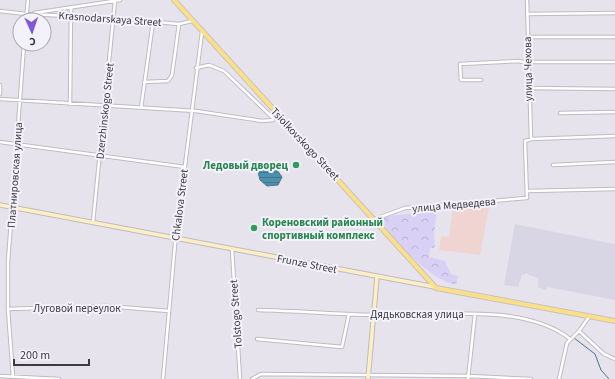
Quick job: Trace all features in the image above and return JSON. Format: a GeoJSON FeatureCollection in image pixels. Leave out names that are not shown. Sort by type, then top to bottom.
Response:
{"type":"FeatureCollection","features":[{"type":"Feature","properties":{"kind":"main road","name":"Tsiolkovskogo Street"},"geometry":{"type":"LineString","coordinates":[[174,0],[375,219],[436,288]]}},
{"type":"Feature","properties":{"kind":"main road","name":"Frunze Street"},"geometry":{"type":"LineString","coordinates":[[0,206],[13,207],[615,321]]}},
{"type":"Feature","properties":{"kind":"main road"},"geometry":{"type":"LineString","coordinates":[[368,377],[377,277]]}},
{"type":"Feature","properties":{"kind":"main road"},"geometry":{"type":"LineString","coordinates":[[416,284],[424,282],[427,278]]}},
{"type":"Feature","properties":{"kind":"street"},"geometry":{"type":"LineString","coordinates":[[26,12],[28,0]]}},
{"type":"Feature","properties":{"kind":"street","name":"Krasnodarskaya Street"},"geometry":{"type":"LineString","coordinates":[[41,12],[120,0]]}},
{"type":"Feature","properties":{"kind":"street","name":"улица Чехова"},"geometry":{"type":"LineString","coordinates":[[527,0],[527,63],[530,139]]}},
{"type":"Feature","properties":{"kind":"street","name":"Dzerzhinskogo Street"},"geometry":{"type":"LineString","coordinates":[[93,222],[106,106],[115,1]]}},
{"type":"Feature","properties":{"kind":"street"},"geometry":{"type":"LineString","coordinates":[[70,104],[71,8]]}},
{"type":"Feature","properties":{"kind":"street","name":"Krasnodarskaya Street"},"geometry":{"type":"LineString","coordinates":[[0,12],[12,13]]}},
{"type":"Feature","properties":{"kind":"street"},"geometry":{"type":"LineString","coordinates":[[527,14],[615,13]]}},
{"type":"Feature","properties":{"kind":"street","name":"Krasnodarskaya Street"},"geometry":{"type":"LineString","coordinates":[[52,15],[114,18],[179,24],[192,21]]}},
{"type":"Feature","properties":{"kind":"street"},"geometry":{"type":"LineString","coordinates":[[140,108],[153,22]]}},
{"type":"Feature","properties":{"kind":"street"},"geometry":{"type":"LineString","coordinates":[[144,82],[168,81],[172,75],[179,24]]}},
{"type":"Feature","properties":{"kind":"street","name":"Chkalova Street"},"geometry":{"type":"LineString","coordinates":[[163,379],[169,311],[196,68],[202,32]]}},
{"type":"Feature","properties":{"kind":"street"},"geometry":{"type":"LineString","coordinates":[[528,37],[615,37]]}},
{"type":"Feature","properties":{"kind":"street","name":"Платнировская улица"},"geometry":{"type":"LineString","coordinates":[[15,378],[8,309],[8,262],[23,52]]}},
{"type":"Feature","properties":{"kind":"street"},"geometry":{"type":"LineString","coordinates":[[481,80],[461,80],[460,64],[519,61],[527,63],[615,62]]}},
{"type":"Feature","properties":{"kind":"street"},"geometry":{"type":"LineString","coordinates":[[0,99],[192,111],[262,121],[273,120],[273,118],[224,71],[216,66],[209,65],[196,68]]}},
{"type":"Feature","properties":{"kind":"street"},"geometry":{"type":"LineString","coordinates":[[0,85],[0,94]]}},
{"type":"Feature","properties":{"kind":"street"},"geometry":{"type":"LineString","coordinates":[[528,88],[615,89]]}},
{"type":"Feature","properties":{"kind":"street"},"geometry":{"type":"LineString","coordinates":[[560,112],[615,112]]}},
{"type":"Feature","properties":{"kind":"street"},"geometry":{"type":"LineString","coordinates":[[615,136],[530,139],[525,141],[527,191],[615,189]]}},
{"type":"Feature","properties":{"kind":"street"},"geometry":{"type":"LineString","coordinates":[[0,142],[185,167]]}},
{"type":"Feature","properties":{"kind":"street"},"geometry":{"type":"LineString","coordinates":[[553,165],[615,162]]}},
{"type":"Feature","properties":{"kind":"street","name":"улица Медведева"},"geometry":{"type":"LineString","coordinates":[[375,219],[405,208],[524,199],[528,197],[527,191]]}},
{"type":"Feature","properties":{"kind":"street","name":"Tolstogo Street"},"geometry":{"type":"LineString","coordinates":[[232,249],[240,379]]}},
{"type":"Feature","properties":{"kind":"street","name":"Луговой переулок"},"geometry":{"type":"LineString","coordinates":[[8,309],[106,306],[169,311]]}},
{"type":"Feature","properties":{"kind":"street","name":"Дядьковская улица"},"geometry":{"type":"LineString","coordinates":[[258,310],[374,315],[489,314],[540,322],[558,329],[570,339]]}},
{"type":"Feature","properties":{"kind":"street"},"geometry":{"type":"LineString","coordinates":[[257,339],[342,347],[350,314]]}},
{"type":"Feature","properties":{"kind":"street"},"geometry":{"type":"LineString","coordinates":[[468,378],[475,314]]}},
{"type":"Feature","properties":{"kind":"street"},"geometry":{"type":"LineString","coordinates":[[559,379],[567,343],[579,331],[589,316]]}},
{"type":"Feature","properties":{"kind":"street"},"geometry":{"type":"LineString","coordinates":[[579,331],[604,354],[615,359]]}},
{"type":"Feature","properties":{"kind":"street"},"geometry":{"type":"LineString","coordinates":[[252,379],[261,374],[531,379]]}},
{"type":"Feature","properties":{"kind":"street"},"geometry":{"type":"LineString","coordinates":[[0,376],[15,378],[59,379]]}},
{"type":"Feature","properties":{"kind":"shaded area"},"geometry":{"type":"Polygon","coordinates":[[[476,206],[489,207],[480,255],[439,250],[441,236],[449,237],[453,208],[476,206]]]}},
{"type":"Feature","properties":{"kind":"shaded area"},"geometry":{"type":"Polygon","coordinates":[[[515,224],[615,244],[615,300],[548,287],[545,290],[538,287],[539,278],[527,273],[522,275],[518,287],[504,285],[515,224]]]}},
{"type":"Feature","properties":{"kind":"green space"},"geometry":{"type":"Polygon","coordinates":[[[437,211],[434,235],[435,248],[430,248],[429,257],[445,261],[451,274],[458,276],[456,285],[435,276],[414,259],[395,240],[381,221],[382,218],[388,216],[437,211]]]}},
{"type":"Feature","properties":{"kind":"water"},"geometry":{"type":"Polygon","coordinates":[[[265,163],[268,163],[277,170],[282,177],[278,185],[267,186],[260,180],[258,172],[265,163]]]}},
{"type":"Feature","properties":{"kind":"waterway"},"geometry":{"type":"LineString","coordinates":[[574,338],[595,354],[601,370],[609,379]]}},
{"type":"Feature","properties":{"kind":"place","name":"Ледовый дворец"},"geometry":{"type":"Point","coordinates":[296,165]}},
{"type":"Feature","properties":{"kind":"place","name":"Кореновский районный спортивный комплекс"},"geometry":{"type":"Point","coordinates":[254,228]}}]}
